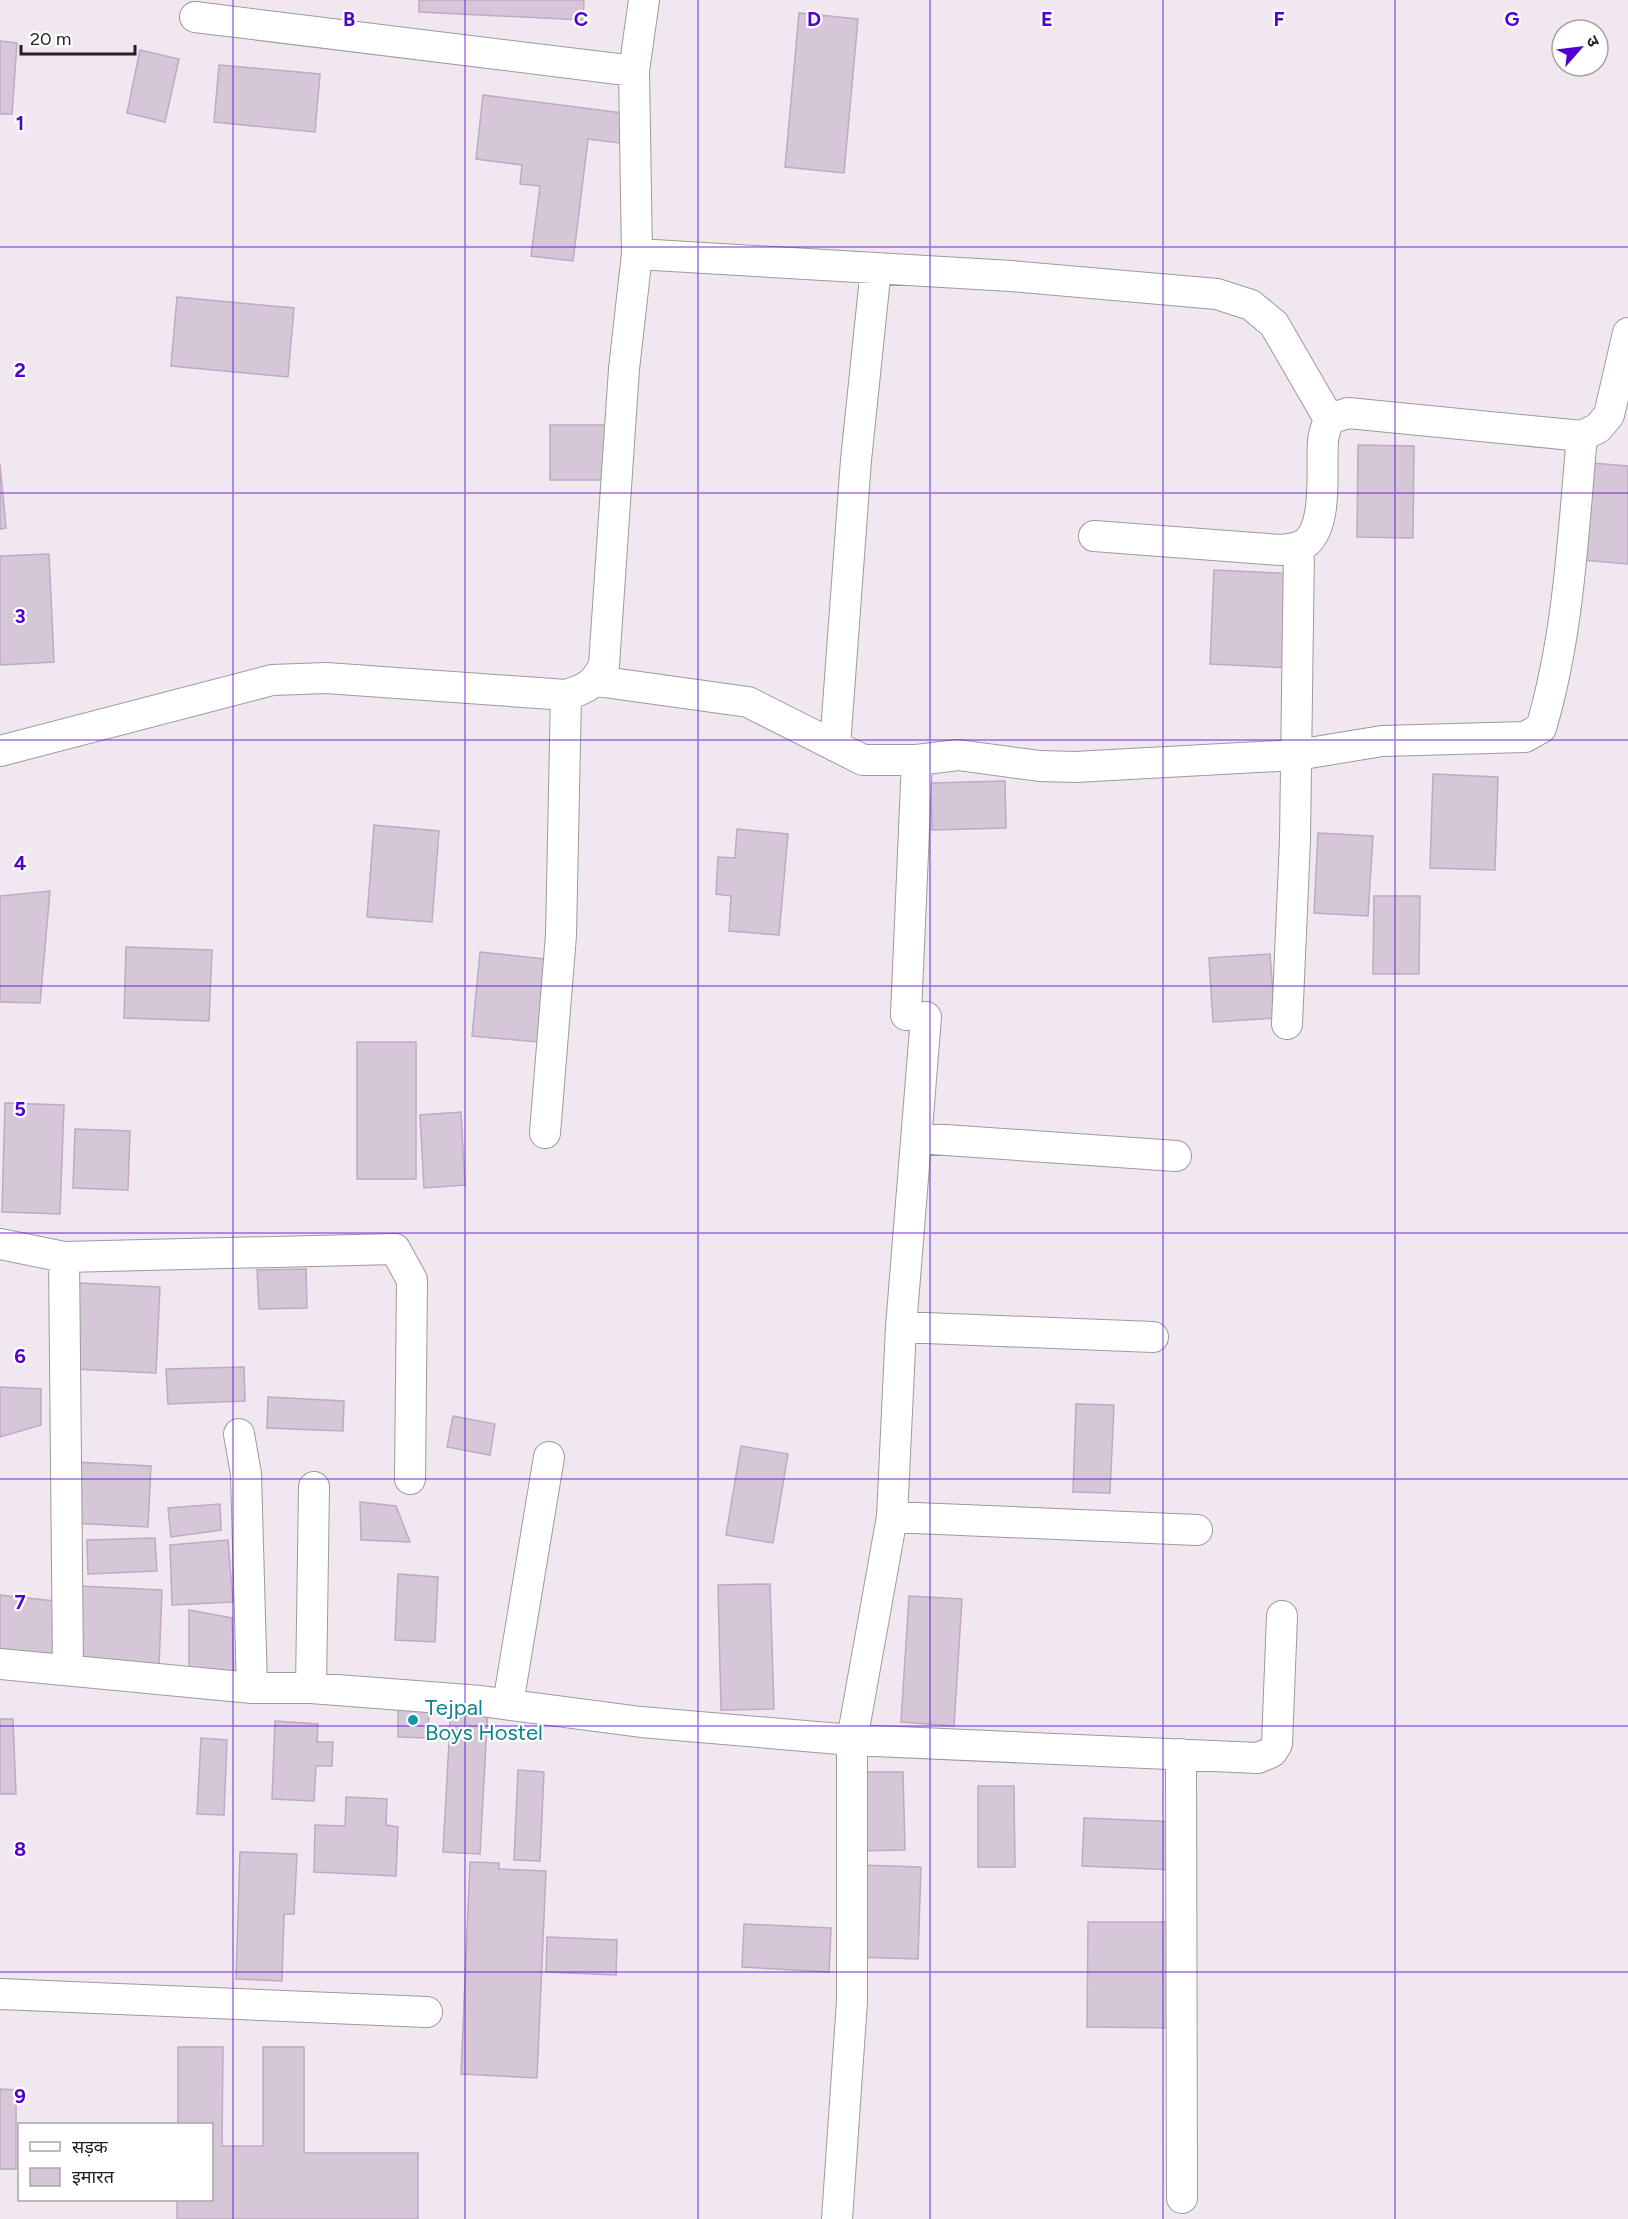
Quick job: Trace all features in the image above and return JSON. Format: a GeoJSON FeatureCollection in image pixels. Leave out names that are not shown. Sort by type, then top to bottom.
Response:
{"type":"FeatureCollection","features":[{"type":"Feature","properties":{"kind":"street"},"geometry":{"type":"LineString","coordinates":[[0,751],[272,680],[326,678],[566,695],[585,690],[597,681],[604,665],[624,369],[637,254],[634,71],[644,0]]}},
{"type":"Feature","properties":{"kind":"street"},"geometry":{"type":"LineString","coordinates":[[195,16],[634,71]]}},
{"type":"Feature","properties":{"kind":"street"},"geometry":{"type":"LineString","coordinates":[[637,254],[876,268],[1217,294],[1251,305],[1274,324],[1329,419],[1323,438],[1321,506],[1316,528],[1308,542],[1299,547],[1280,550],[1094,536]]}},
{"type":"Feature","properties":{"kind":"street"},"geometry":{"type":"LineString","coordinates":[[835,746],[856,460],[876,268]]}},
{"type":"Feature","properties":{"kind":"street"},"geometry":{"type":"LineString","coordinates":[[1329,419],[1348,413],[1582,436],[1598,428],[1609,415],[1628,333]]}},
{"type":"Feature","properties":{"kind":"street"},"geometry":{"type":"LineString","coordinates":[[597,681],[748,702],[863,759],[916,760],[958,755],[1041,766],[1074,767],[1298,755],[1382,741],[1525,737],[1541,728],[1554,683],[1570,564],[1582,436]]}},
{"type":"Feature","properties":{"kind":"street"},"geometry":{"type":"LineString","coordinates":[[1287,1024],[1298,755],[1299,547]]}},
{"type":"Feature","properties":{"kind":"street"},"geometry":{"type":"LineString","coordinates":[[545,1133],[561,935],[566,695]]}},
{"type":"Feature","properties":{"kind":"street"},"geometry":{"type":"LineString","coordinates":[[837,2219],[852,2001],[852,1740],[892,1517],[901,1327],[917,1138],[916,760]]}},
{"type":"Feature","properties":{"kind":"street"},"geometry":{"type":"LineString","coordinates":[[917,1138],[1176,1156]]}},
{"type":"Feature","properties":{"kind":"street"},"geometry":{"type":"LineString","coordinates":[[0,1244],[63,1257],[395,1249],[412,1280],[410,1479]]}},
{"type":"Feature","properties":{"kind":"street"},"geometry":{"type":"LineString","coordinates":[[63,1257],[69,1669]]}},
{"type":"Feature","properties":{"kind":"street"},"geometry":{"type":"LineString","coordinates":[[901,1327],[1153,1337]]}},
{"type":"Feature","properties":{"kind":"street"},"geometry":{"type":"LineString","coordinates":[[238,1434],[246,1474],[252,1688]]}},
{"type":"Feature","properties":{"kind":"street"},"geometry":{"type":"LineString","coordinates":[[508,1704],[549,1457]]}},
{"type":"Feature","properties":{"kind":"street"},"geometry":{"type":"LineString","coordinates":[[311,1688],[314,1486]]}},
{"type":"Feature","properties":{"kind":"street"},"geometry":{"type":"LineString","coordinates":[[892,1517],[1197,1530]]}},
{"type":"Feature","properties":{"kind":"street"},"geometry":{"type":"LineString","coordinates":[[0,1664],[252,1688],[311,1688],[508,1704],[641,1722],[852,1740],[1258,1758],[1272,1752],[1277,1744],[1282,1616]]}},
{"type":"Feature","properties":{"kind":"street"},"geometry":{"type":"LineString","coordinates":[[1181,1754],[1182,2198]]}},
{"type":"Feature","properties":{"kind":"street"},"geometry":{"type":"LineString","coordinates":[[0,1994],[427,2012]]}},
{"type":"Feature","properties":{"kind":"building"},"geometry":{"type":"Polygon","coordinates":[[[419,0],[584,0],[583,20],[419,12],[419,0]]]}},
{"type":"Feature","properties":{"kind":"building"},"geometry":{"type":"Polygon","coordinates":[[[799,13],[858,19],[844,173],[785,167],[799,13]]]}},
{"type":"Feature","properties":{"kind":"building"},"geometry":{"type":"Polygon","coordinates":[[[0,41],[17,43],[12,114],[0,114],[0,41]]]}},
{"type":"Feature","properties":{"kind":"building"},"geometry":{"type":"Polygon","coordinates":[[[140,50],[179,59],[165,122],[127,113],[140,50]]]}},
{"type":"Feature","properties":{"kind":"building"},"geometry":{"type":"Polygon","coordinates":[[[219,65],[320,74],[315,132],[214,122],[219,65]]]}},
{"type":"Feature","properties":{"kind":"building"},"geometry":{"type":"Polygon","coordinates":[[[483,95],[630,114],[627,144],[588,139],[573,261],[531,256],[540,186],[520,184],[522,165],[476,159],[483,95]]]}},
{"type":"Feature","properties":{"kind":"building"},"geometry":{"type":"Polygon","coordinates":[[[177,297],[294,308],[288,377],[171,366],[177,297]]]}},
{"type":"Feature","properties":{"kind":"building"},"geometry":{"type":"Polygon","coordinates":[[[550,425],[609,425],[610,480],[550,480],[550,425]]]}},
{"type":"Feature","properties":{"kind":"building"},"geometry":{"type":"Polygon","coordinates":[[[1358,445],[1414,446],[1413,538],[1357,537],[1358,445]]]}},
{"type":"Feature","properties":{"kind":"building"},"geometry":{"type":"Polygon","coordinates":[[[1592,463],[1628,466],[1628,564],[1583,560],[1592,463]]]}},
{"type":"Feature","properties":{"kind":"building"},"geometry":{"type":"Polygon","coordinates":[[[0,464],[6,528],[0,529],[0,464]]]}},
{"type":"Feature","properties":{"kind":"building"},"geometry":{"type":"Polygon","coordinates":[[[49,554],[54,662],[0,665],[0,556],[49,554]]]}},
{"type":"Feature","properties":{"kind":"building"},"geometry":{"type":"Polygon","coordinates":[[[1214,570],[1296,574],[1292,668],[1210,664],[1214,570]]]}},
{"type":"Feature","properties":{"kind":"building"},"geometry":{"type":"Polygon","coordinates":[[[1433,774],[1498,777],[1495,870],[1430,868],[1433,774]]]}},
{"type":"Feature","properties":{"kind":"building"},"geometry":{"type":"Polygon","coordinates":[[[1005,781],[1006,828],[932,830],[931,783],[1005,781]]]}},
{"type":"Feature","properties":{"kind":"building"},"geometry":{"type":"Polygon","coordinates":[[[374,825],[439,831],[432,922],[367,917],[374,825]]]}},
{"type":"Feature","properties":{"kind":"building"},"geometry":{"type":"Polygon","coordinates":[[[737,829],[788,834],[779,935],[729,931],[731,896],[716,894],[718,857],[735,858],[737,829]]]}},
{"type":"Feature","properties":{"kind":"building"},"geometry":{"type":"Polygon","coordinates":[[[1318,833],[1373,836],[1368,916],[1314,913],[1318,833]]]}},
{"type":"Feature","properties":{"kind":"building"},"geometry":{"type":"Polygon","coordinates":[[[50,891],[40,1003],[0,1002],[0,896],[50,891]]]}},
{"type":"Feature","properties":{"kind":"building"},"geometry":{"type":"Polygon","coordinates":[[[1374,896],[1420,896],[1419,974],[1373,974],[1374,896]]]}},
{"type":"Feature","properties":{"kind":"building"},"geometry":{"type":"Polygon","coordinates":[[[126,947],[212,950],[209,1021],[124,1018],[126,947]]]}},
{"type":"Feature","properties":{"kind":"building"},"geometry":{"type":"Polygon","coordinates":[[[480,952],[545,959],[538,1042],[472,1036],[480,952]]]}},
{"type":"Feature","properties":{"kind":"building"},"geometry":{"type":"Polygon","coordinates":[[[1270,954],[1275,1018],[1213,1022],[1209,958],[1270,954]]]}},
{"type":"Feature","properties":{"kind":"building"},"geometry":{"type":"Polygon","coordinates":[[[357,1042],[416,1042],[416,1179],[357,1179],[357,1042]]]}},
{"type":"Feature","properties":{"kind":"building"},"geometry":{"type":"Polygon","coordinates":[[[5,1103],[64,1105],[60,1214],[2,1212],[5,1103]]]}},
{"type":"Feature","properties":{"kind":"building"},"geometry":{"type":"Polygon","coordinates":[[[461,1112],[465,1185],[424,1188],[420,1115],[461,1112]]]}},
{"type":"Feature","properties":{"kind":"building"},"geometry":{"type":"Polygon","coordinates":[[[75,1129],[130,1131],[128,1190],[73,1188],[75,1129]]]}},
{"type":"Feature","properties":{"kind":"building"},"geometry":{"type":"Polygon","coordinates":[[[306,1269],[307,1308],[259,1309],[257,1270],[306,1269]]]}},
{"type":"Feature","properties":{"kind":"building"},"geometry":{"type":"Polygon","coordinates":[[[78,1283],[160,1287],[156,1373],[74,1369],[78,1283]]]}},
{"type":"Feature","properties":{"kind":"building"},"geometry":{"type":"Polygon","coordinates":[[[244,1367],[245,1401],[168,1404],[166,1369],[244,1367]]]}},
{"type":"Feature","properties":{"kind":"building"},"geometry":{"type":"Polygon","coordinates":[[[0,1387],[41,1389],[41,1425],[0,1437],[0,1387]]]}},
{"type":"Feature","properties":{"kind":"building"},"geometry":{"type":"Polygon","coordinates":[[[268,1397],[344,1401],[343,1431],[267,1428],[268,1397]]]}},
{"type":"Feature","properties":{"kind":"building"},"geometry":{"type":"Polygon","coordinates":[[[1076,1404],[1114,1405],[1110,1493],[1073,1492],[1076,1404]]]}},
{"type":"Feature","properties":{"kind":"building"},"geometry":{"type":"Polygon","coordinates":[[[453,1416],[495,1424],[490,1455],[447,1447],[453,1416]]]}},
{"type":"Feature","properties":{"kind":"building"},"geometry":{"type":"Polygon","coordinates":[[[741,1446],[788,1454],[773,1543],[726,1535],[741,1446]]]}},
{"type":"Feature","properties":{"kind":"building"},"geometry":{"type":"Polygon","coordinates":[[[75,1462],[151,1466],[148,1527],[72,1523],[75,1462]]]}},
{"type":"Feature","properties":{"kind":"building"},"geometry":{"type":"Polygon","coordinates":[[[360,1502],[396,1506],[410,1542],[361,1540],[360,1502]]]}},
{"type":"Feature","properties":{"kind":"building"},"geometry":{"type":"Polygon","coordinates":[[[220,1504],[221,1530],[171,1537],[168,1508],[220,1504]]]}},
{"type":"Feature","properties":{"kind":"building"},"geometry":{"type":"Polygon","coordinates":[[[155,1538],[157,1571],[88,1574],[87,1540],[155,1538]]]}},
{"type":"Feature","properties":{"kind":"building"},"geometry":{"type":"Polygon","coordinates":[[[228,1540],[233,1602],[172,1605],[170,1545],[228,1540]]]}},
{"type":"Feature","properties":{"kind":"building"},"geometry":{"type":"Polygon","coordinates":[[[398,1574],[438,1577],[435,1642],[395,1640],[398,1574]]]}},
{"type":"Feature","properties":{"kind":"building"},"geometry":{"type":"Polygon","coordinates":[[[770,1584],[774,1709],[721,1710],[718,1585],[770,1584]]]}},
{"type":"Feature","properties":{"kind":"building"},"geometry":{"type":"Polygon","coordinates":[[[80,1586],[162,1590],[159,1666],[77,1662],[80,1586]]]}},
{"type":"Feature","properties":{"kind":"building"},"geometry":{"type":"Polygon","coordinates":[[[0,1595],[63,1602],[58,1657],[0,1661],[0,1595]]]}},
{"type":"Feature","properties":{"kind":"building"},"geometry":{"type":"Polygon","coordinates":[[[909,1596],[962,1599],[954,1726],[901,1722],[909,1596]]]}},
{"type":"Feature","properties":{"kind":"building"},"geometry":{"type":"Polygon","coordinates":[[[189,1610],[232,1618],[234,1673],[189,1668],[189,1610]]]}},
{"type":"Feature","properties":{"kind":"building","name":"Tejpal Boys Hostel"},"geometry":{"type":"Polygon","coordinates":[[[398,1701],[429,1703],[428,1738],[398,1737],[398,1701]]]}},
{"type":"Feature","properties":{"kind":"building"},"geometry":{"type":"Polygon","coordinates":[[[451,1705],[488,1707],[480,1854],[443,1852],[451,1705]]]}},
{"type":"Feature","properties":{"kind":"building"},"geometry":{"type":"Polygon","coordinates":[[[0,1719],[13,1719],[16,1794],[0,1794],[0,1719]]]}},
{"type":"Feature","properties":{"kind":"building"},"geometry":{"type":"Polygon","coordinates":[[[275,1721],[318,1724],[317,1742],[333,1742],[332,1766],[316,1766],[314,1801],[272,1799],[275,1721]]]}},
{"type":"Feature","properties":{"kind":"building"},"geometry":{"type":"Polygon","coordinates":[[[201,1738],[227,1740],[224,1815],[197,1814],[201,1738]]]}},
{"type":"Feature","properties":{"kind":"building"},"geometry":{"type":"Polygon","coordinates":[[[518,1770],[544,1772],[540,1861],[514,1860],[518,1770]]]}},
{"type":"Feature","properties":{"kind":"building"},"geometry":{"type":"Polygon","coordinates":[[[854,1772],[903,1772],[905,1850],[856,1851],[854,1772]]]}},
{"type":"Feature","properties":{"kind":"building"},"geometry":{"type":"Polygon","coordinates":[[[978,1786],[1014,1786],[1015,1867],[978,1867],[978,1786]]]}},
{"type":"Feature","properties":{"kind":"building"},"geometry":{"type":"Polygon","coordinates":[[[346,1797],[387,1799],[386,1825],[398,1827],[396,1876],[314,1872],[315,1825],[345,1826],[346,1797]]]}},
{"type":"Feature","properties":{"kind":"building"},"geometry":{"type":"Polygon","coordinates":[[[1084,1818],[1178,1822],[1176,1870],[1082,1866],[1084,1818]]]}},
{"type":"Feature","properties":{"kind":"building"},"geometry":{"type":"Polygon","coordinates":[[[240,1852],[297,1854],[294,1914],[284,1914],[282,1981],[236,1979],[240,1852]]]}},
{"type":"Feature","properties":{"kind":"building"},"geometry":{"type":"Polygon","coordinates":[[[470,1862],[499,1863],[499,1869],[546,1871],[537,2078],[461,2074],[470,1862]]]}},
{"type":"Feature","properties":{"kind":"building"},"geometry":{"type":"Polygon","coordinates":[[[860,1865],[921,1867],[918,1959],[857,1957],[860,1865]]]}},
{"type":"Feature","properties":{"kind":"building"},"geometry":{"type":"Polygon","coordinates":[[[1088,1922],[1178,1922],[1177,2028],[1087,2027],[1088,1922]]]}},
{"type":"Feature","properties":{"kind":"building"},"geometry":{"type":"Polygon","coordinates":[[[744,1924],[831,1928],[829,1972],[742,1967],[744,1924]]]}},
{"type":"Feature","properties":{"kind":"building"},"geometry":{"type":"Polygon","coordinates":[[[547,1937],[617,1940],[616,1975],[546,1972],[547,1937]]]}},
{"type":"Feature","properties":{"kind":"building"},"geometry":{"type":"Polygon","coordinates":[[[178,2047],[223,2047],[222,2146],[263,2146],[263,2047],[304,2047],[304,2153],[418,2153],[418,2219],[177,2219],[177,2201],[213,2201],[213,2123],[178,2123],[178,2047]]]}},
{"type":"Feature","properties":{"kind":"building"},"geometry":{"type":"Polygon","coordinates":[[[0,2089],[16,2090],[16,2169],[0,2169],[0,2089]]]}},
{"type":"Feature","properties":{"kind":"place","name":"Tejpal Boys Hostel"},"geometry":{"type":"Point","coordinates":[413,1720]}}]}
